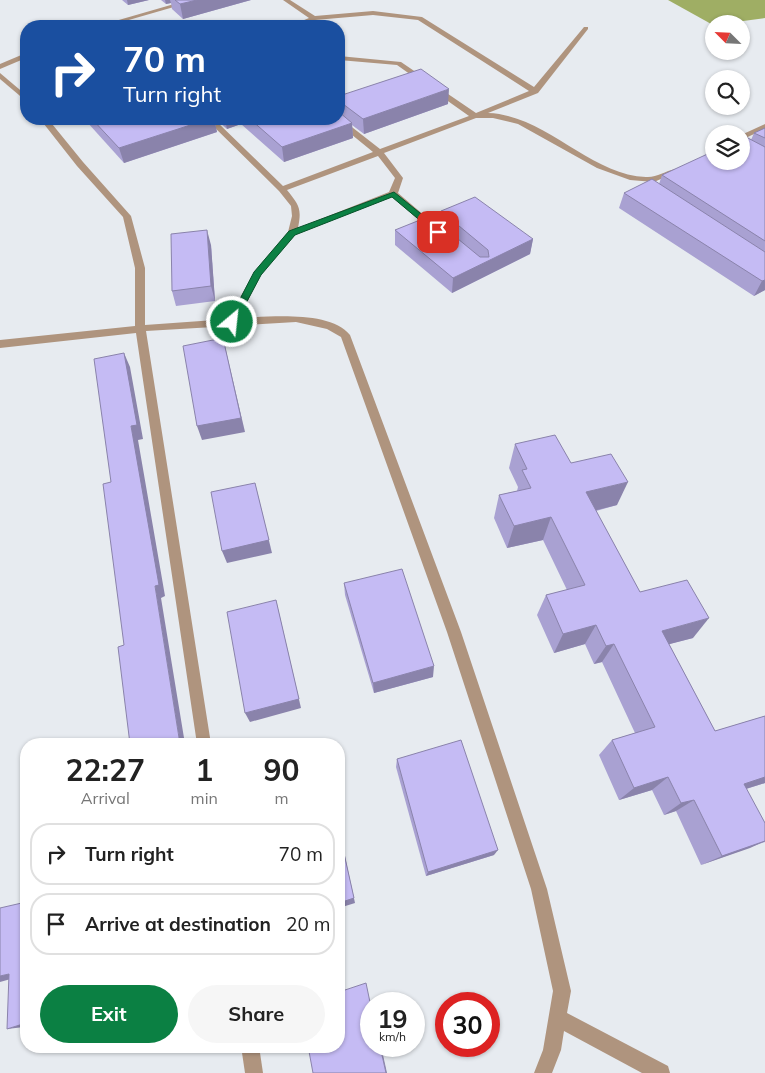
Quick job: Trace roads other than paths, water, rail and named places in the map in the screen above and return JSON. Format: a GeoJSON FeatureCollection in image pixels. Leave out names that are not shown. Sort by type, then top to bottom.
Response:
{"type":"FeatureCollection","features":[{"type":"Feature","properties":{"kind":"street"},"geometry":{"type":"LineString","coordinates":[[123,20],[195,0]]}},
{"type":"Feature","properties":{"kind":"street"},"geometry":{"type":"LineString","coordinates":[[286,0],[314,18]]}},
{"type":"Feature","properties":{"kind":"street"},"geometry":{"type":"LineString","coordinates":[[309,20],[373,13],[420,18],[535,91]]}},
{"type":"Feature","properties":{"kind":"street"},"geometry":{"type":"LineString","coordinates":[[282,189],[380,153],[535,91],[586,28]]}},
{"type":"Feature","properties":{"kind":"street"},"geometry":{"type":"LineString","coordinates":[[0,67],[20,58]]}},
{"type":"Feature","properties":{"kind":"street"},"geometry":{"type":"LineString","coordinates":[[345,58],[399,62],[475,116],[506,116],[618,175],[646,180],[660,178],[683,167]]}},
{"type":"Feature","properties":{"kind":"street"},"geometry":{"type":"LineString","coordinates":[[0,75],[20,93]]}},
{"type":"Feature","properties":{"kind":"street"},"geometry":{"type":"LineString","coordinates":[[49,125],[80,164],[127,216],[140,268],[140,328],[203,738]]}},
{"type":"Feature","properties":{"kind":"street"},"geometry":{"type":"LineString","coordinates":[[216,125],[282,189],[295,206],[296,216],[292,233],[257,274],[232,322]]}},
{"type":"Feature","properties":{"kind":"street"},"geometry":{"type":"LineString","coordinates":[[345,125],[380,153],[399,178],[394,194]]}},
{"type":"Feature","properties":{"kind":"street"},"geometry":{"type":"LineString","coordinates":[[750,134],[765,126]]}},
{"type":"Feature","properties":{"kind":"street"},"geometry":{"type":"LineString","coordinates":[[631,178],[647,189]]}},
{"type":"Feature","properties":{"kind":"street"},"geometry":{"type":"LineString","coordinates":[[292,233],[394,194]]}},
{"type":"Feature","properties":{"kind":"street"},"geometry":{"type":"LineString","coordinates":[[394,194],[445,238]]}},
{"type":"Feature","properties":{"kind":"street"},"geometry":{"type":"LineString","coordinates":[[0,344],[140,328],[296,319],[330,326],[345,335],[454,632],[539,889],[562,991],[552,1050],[543,1073]]}},
{"type":"Feature","properties":{"kind":"street"},"geometry":{"type":"LineString","coordinates":[[557,1017],[661,1073]]}},
{"type":"Feature","properties":{"kind":"street"},"geometry":{"type":"LineString","coordinates":[[251,1053],[254,1073]]}}]}
